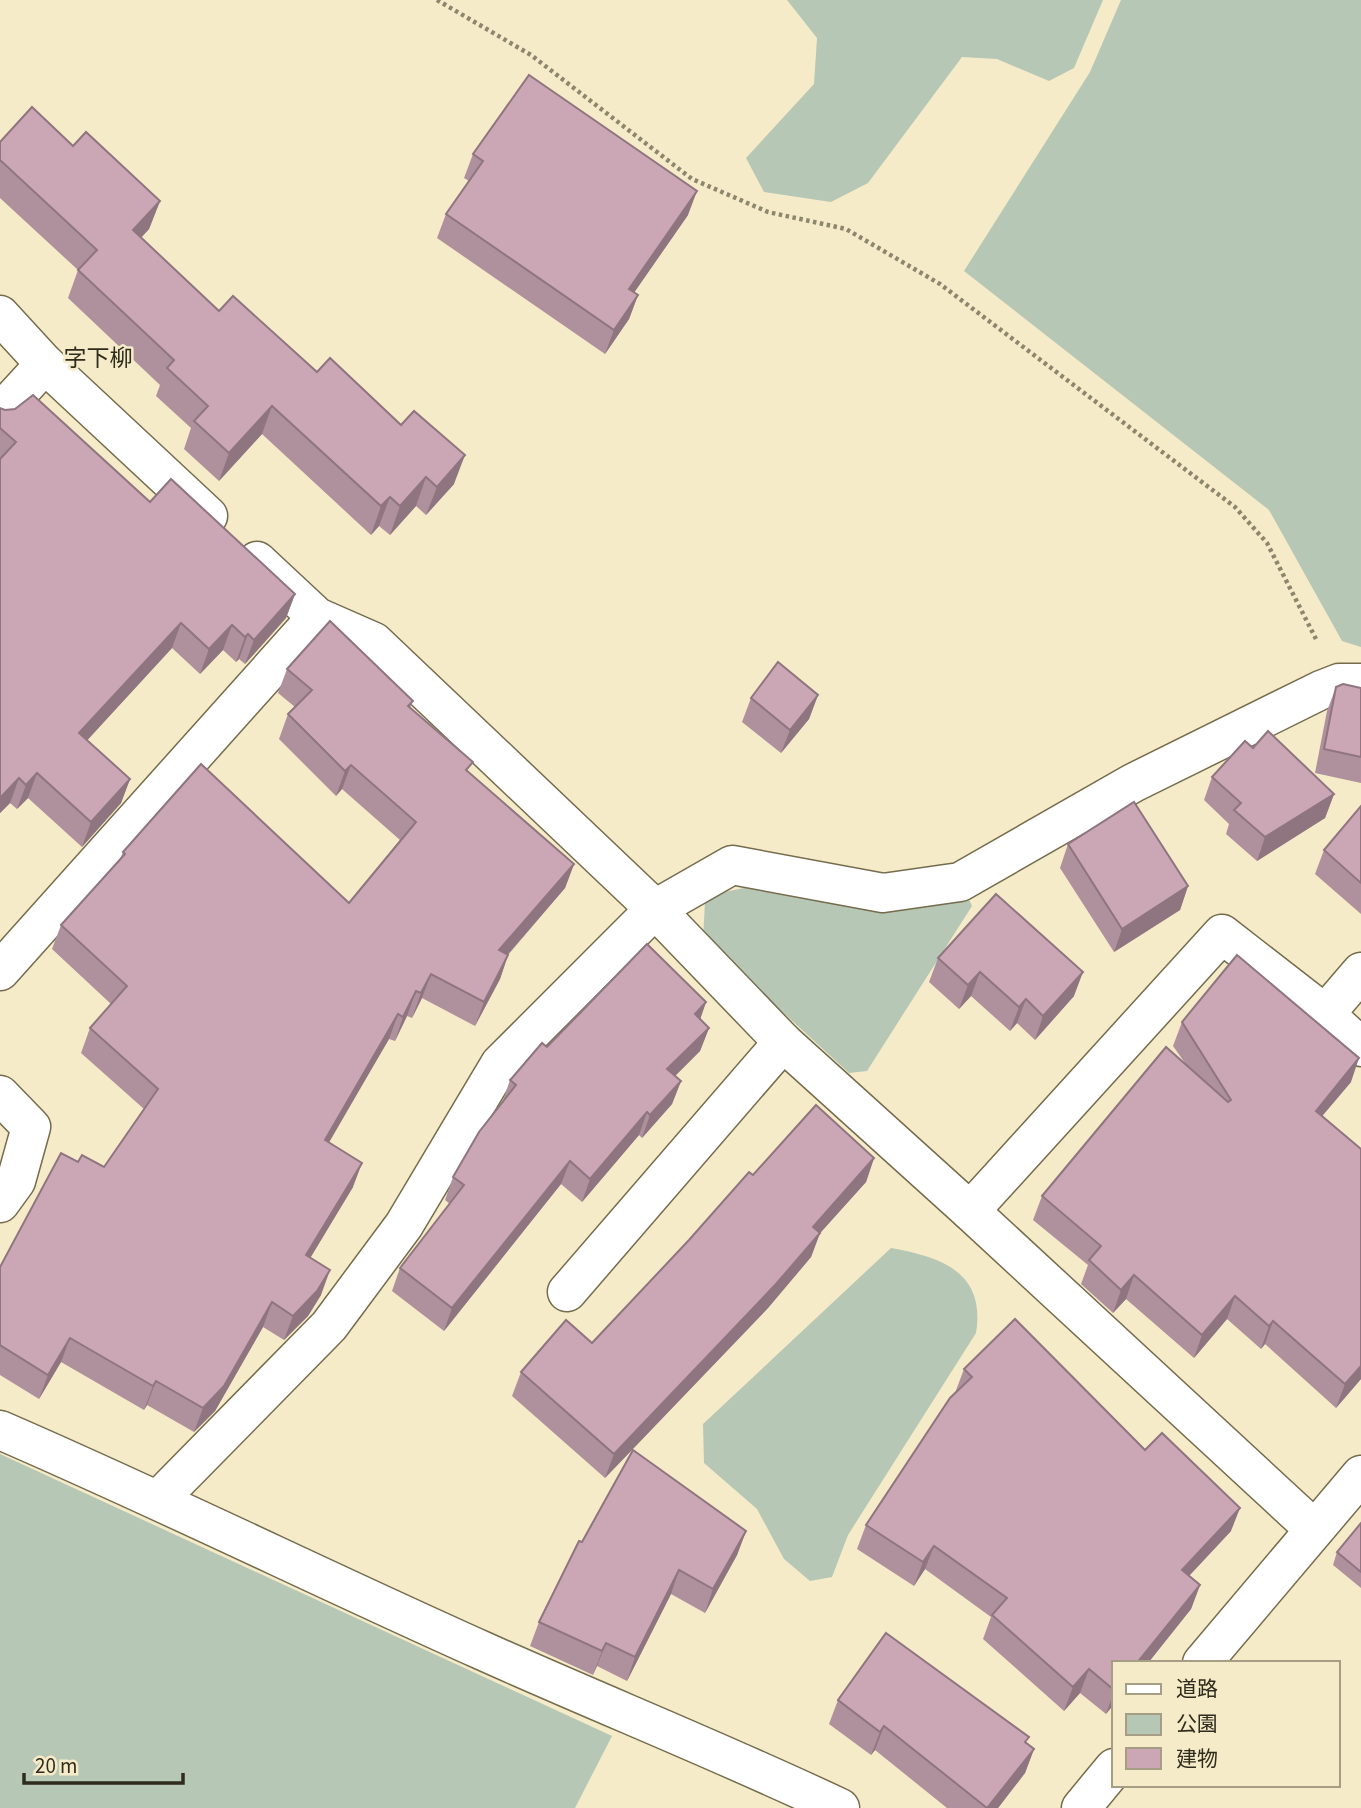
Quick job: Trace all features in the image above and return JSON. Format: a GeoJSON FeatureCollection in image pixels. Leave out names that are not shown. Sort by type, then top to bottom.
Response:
{"type":"FeatureCollection","features":[{"type":"Feature","properties":{"kind":"street"},"geometry":{"type":"LineString","coordinates":[[0,315],[45,364],[317,617],[374,642],[655,909],[783,1042],[970,1210],[1314,1529]]}},
{"type":"Feature","properties":{"kind":"street"},"geometry":{"type":"LineString","coordinates":[[0,413],[45,364]]}},
{"type":"Feature","properties":{"kind":"street"},"geometry":{"type":"LineString","coordinates":[[0,971],[317,617]]}},
{"type":"Feature","properties":{"kind":"street"},"geometry":{"type":"LineString","coordinates":[[159,1499],[329,1326],[404,1226],[500,1064],[655,909],[732,865],[883,893],[960,882],[1133,783],[1350,683]]}},
{"type":"Feature","properties":{"kind":"street"},"geometry":{"type":"LineString","coordinates":[[970,1210],[1222,934],[1325,1014],[1361,1047]]}},
{"type":"Feature","properties":{"kind":"street"},"geometry":{"type":"LineString","coordinates":[[1325,1014],[1361,972]]}},
{"type":"Feature","properties":{"kind":"street"},"geometry":{"type":"LineString","coordinates":[[567,1292],[783,1042]]}},
{"type":"Feature","properties":{"kind":"street"},"geometry":{"type":"LineString","coordinates":[[0,1096],[31,1127],[16,1181],[0,1203]]}},
{"type":"Feature","properties":{"kind":"street"},"geometry":{"type":"LineString","coordinates":[[0,1430],[159,1499],[482,1650],[728,1754],[840,1808]]}},
{"type":"Feature","properties":{"kind":"street"},"geometry":{"type":"LineString","coordinates":[[1204,1661],[1361,1475]]}},
{"type":"Feature","properties":{"kind":"street"},"geometry":{"type":"LineString","coordinates":[[1081,1808],[1112,1771]]}},
{"type":"Feature","properties":{"kind":"path"},"geometry":{"type":"LineString","coordinates":[[437,0],[531,55],[692,179],[768,212],[846,229],[940,284],[1235,507],[1267,543],[1350,683]]}},
{"type":"Feature","properties":{"kind":"green space"},"geometry":{"type":"Polygon","coordinates":[[[787,0],[1103,0],[1074,68],[1049,81],[997,59],[962,57],[868,183],[831,202],[764,192],[746,158],[814,84],[817,38],[787,0]]]}},
{"type":"Feature","properties":{"kind":"green space"},"geometry":{"type":"Polygon","coordinates":[[[1121,0],[1361,0],[1361,647],[1342,641],[1269,510],[964,271],[1090,72],[1121,0]]]}},
{"type":"Feature","properties":{"kind":"green space"},"geometry":{"type":"Polygon","coordinates":[[[749,887],[887,907],[942,904],[968,897],[972,906],[867,1071],[849,1073],[703,939],[705,902],[719,893],[749,887]]]}},
{"type":"Feature","properties":{"kind":"green space"},"geometry":{"type":"Polygon","coordinates":[[[891,1248],[927,1256],[943,1263],[967,1282],[974,1295],[977,1312],[976,1333],[848,1535],[832,1577],[810,1581],[784,1559],[757,1509],[704,1463],[703,1424],[891,1248]]]}},
{"type":"Feature","properties":{"kind":"green space"},"geometry":{"type":"Polygon","coordinates":[[[0,1454],[612,1736],[575,1808],[0,1808],[0,1454]]]}},
{"type":"Feature","properties":{"kind":"building"},"geometry":{"type":"Polygon","coordinates":[[[529,75],[697,191],[629,289],[638,295],[614,330],[446,214],[483,161],[473,154],[529,75]]]}},
{"type":"Feature","properties":{"kind":"building"},"geometry":{"type":"Polygon","coordinates":[[[32,107],[73,146],[86,132],[160,201],[133,230],[219,311],[233,296],[317,372],[330,358],[401,425],[414,411],[465,455],[437,487],[426,477],[400,506],[390,497],[381,506],[272,406],[229,453],[194,421],[208,406],[167,368],[174,360],[78,270],[97,250],[0,160],[0,142],[32,107]]]}},
{"type":"Feature","properties":{"kind":"building"},"geometry":{"type":"Polygon","coordinates":[[[33,395],[150,502],[171,479],[295,594],[254,640],[248,634],[245,637],[232,625],[209,649],[181,623],[79,733],[130,779],[91,822],[37,773],[26,785],[19,778],[0,798],[0,459],[16,442],[0,428],[0,408],[15,409],[33,395]]]}},
{"type":"Feature","properties":{"kind":"building"},"geometry":{"type":"Polygon","coordinates":[[[330,621],[413,701],[408,706],[473,762],[466,770],[574,864],[499,950],[508,955],[484,1002],[431,974],[421,993],[416,991],[403,1017],[398,1014],[325,1140],[362,1163],[306,1255],[330,1270],[317,1291],[293,1316],[272,1302],[224,1386],[203,1408],[156,1381],[153,1386],[70,1338],[48,1375],[0,1345],[0,1267],[61,1153],[78,1162],[82,1155],[104,1167],[158,1089],[90,1028],[127,986],[61,925],[201,764],[349,903],[416,822],[351,765],[345,771],[288,714],[312,690],[287,669],[330,621]]]}},
{"type":"Feature","properties":{"kind":"building"},"geometry":{"type":"Polygon","coordinates":[[[778,662],[818,695],[790,730],[751,698],[778,662]]]}},
{"type":"Feature","properties":{"kind":"building"},"geometry":{"type":"Polygon","coordinates":[[[1343,684],[1361,688],[1361,757],[1324,749],[1336,687],[1343,684]]]}},
{"type":"Feature","properties":{"kind":"building"},"geometry":{"type":"Polygon","coordinates":[[[1268,731],[1334,794],[1265,837],[1234,810],[1241,803],[1212,777],[1245,741],[1253,748],[1268,731]]]}},
{"type":"Feature","properties":{"kind":"building"},"geometry":{"type":"Polygon","coordinates":[[[1134,802],[1188,886],[1122,929],[1068,844],[1134,802]]]}},
{"type":"Feature","properties":{"kind":"building"},"geometry":{"type":"Polygon","coordinates":[[[1361,806],[1361,883],[1324,850],[1361,806]]]}},
{"type":"Feature","properties":{"kind":"building"},"geometry":{"type":"Polygon","coordinates":[[[996,894],[1083,972],[1043,1016],[1026,999],[1019,1007],[980,972],[968,985],[938,958],[996,894]]]}},
{"type":"Feature","properties":{"kind":"building"},"geometry":{"type":"Polygon","coordinates":[[[647,944],[706,1002],[695,1014],[709,1028],[667,1069],[681,1081],[650,1115],[647,1112],[590,1179],[570,1161],[452,1308],[400,1268],[464,1185],[453,1177],[479,1132],[516,1085],[510,1080],[542,1043],[547,1047],[647,944]]]}},
{"type":"Feature","properties":{"kind":"building"},"geometry":{"type":"Polygon","coordinates":[[[1237,955],[1359,1058],[1316,1111],[1361,1149],[1361,1366],[1345,1384],[1273,1321],[1269,1326],[1235,1296],[1202,1335],[1134,1275],[1121,1290],[1089,1260],[1101,1246],[1042,1196],[1166,1047],[1228,1102],[1231,1100],[1182,1022],[1237,955]]]}},
{"type":"Feature","properties":{"kind":"building"},"geometry":{"type":"Polygon","coordinates":[[[816,1105],[874,1158],[813,1227],[820,1233],[776,1284],[614,1454],[521,1372],[566,1320],[592,1343],[749,1172],[753,1175],[816,1105]]]}},
{"type":"Feature","properties":{"kind":"building"},"geometry":{"type":"Polygon","coordinates":[[[1015,1319],[1145,1450],[1162,1433],[1240,1508],[1182,1570],[1200,1585],[1139,1661],[1112,1661],[1112,1688],[1089,1669],[1073,1687],[992,1615],[1007,1598],[934,1546],[923,1562],[866,1525],[950,1398],[972,1377],[964,1369],[1015,1319]]]}},
{"type":"Feature","properties":{"kind":"building"},"geometry":{"type":"Polygon","coordinates":[[[633,1450],[746,1531],[713,1589],[679,1570],[635,1657],[606,1643],[602,1651],[539,1622],[579,1541],[582,1542],[633,1450]]]}},
{"type":"Feature","properties":{"kind":"building"},"geometry":{"type":"Polygon","coordinates":[[[1361,1523],[1361,1572],[1337,1552],[1361,1523]]]}},
{"type":"Feature","properties":{"kind":"building"},"geometry":{"type":"Polygon","coordinates":[[[886,1633],[1029,1737],[1025,1742],[1034,1749],[987,1808],[884,1726],[880,1732],[838,1700],[886,1633]]]}},
{"type":"Feature","properties":{"kind":"district","name":"字下柳"},"geometry":{"type":"Point","coordinates":[98,358]}}]}
